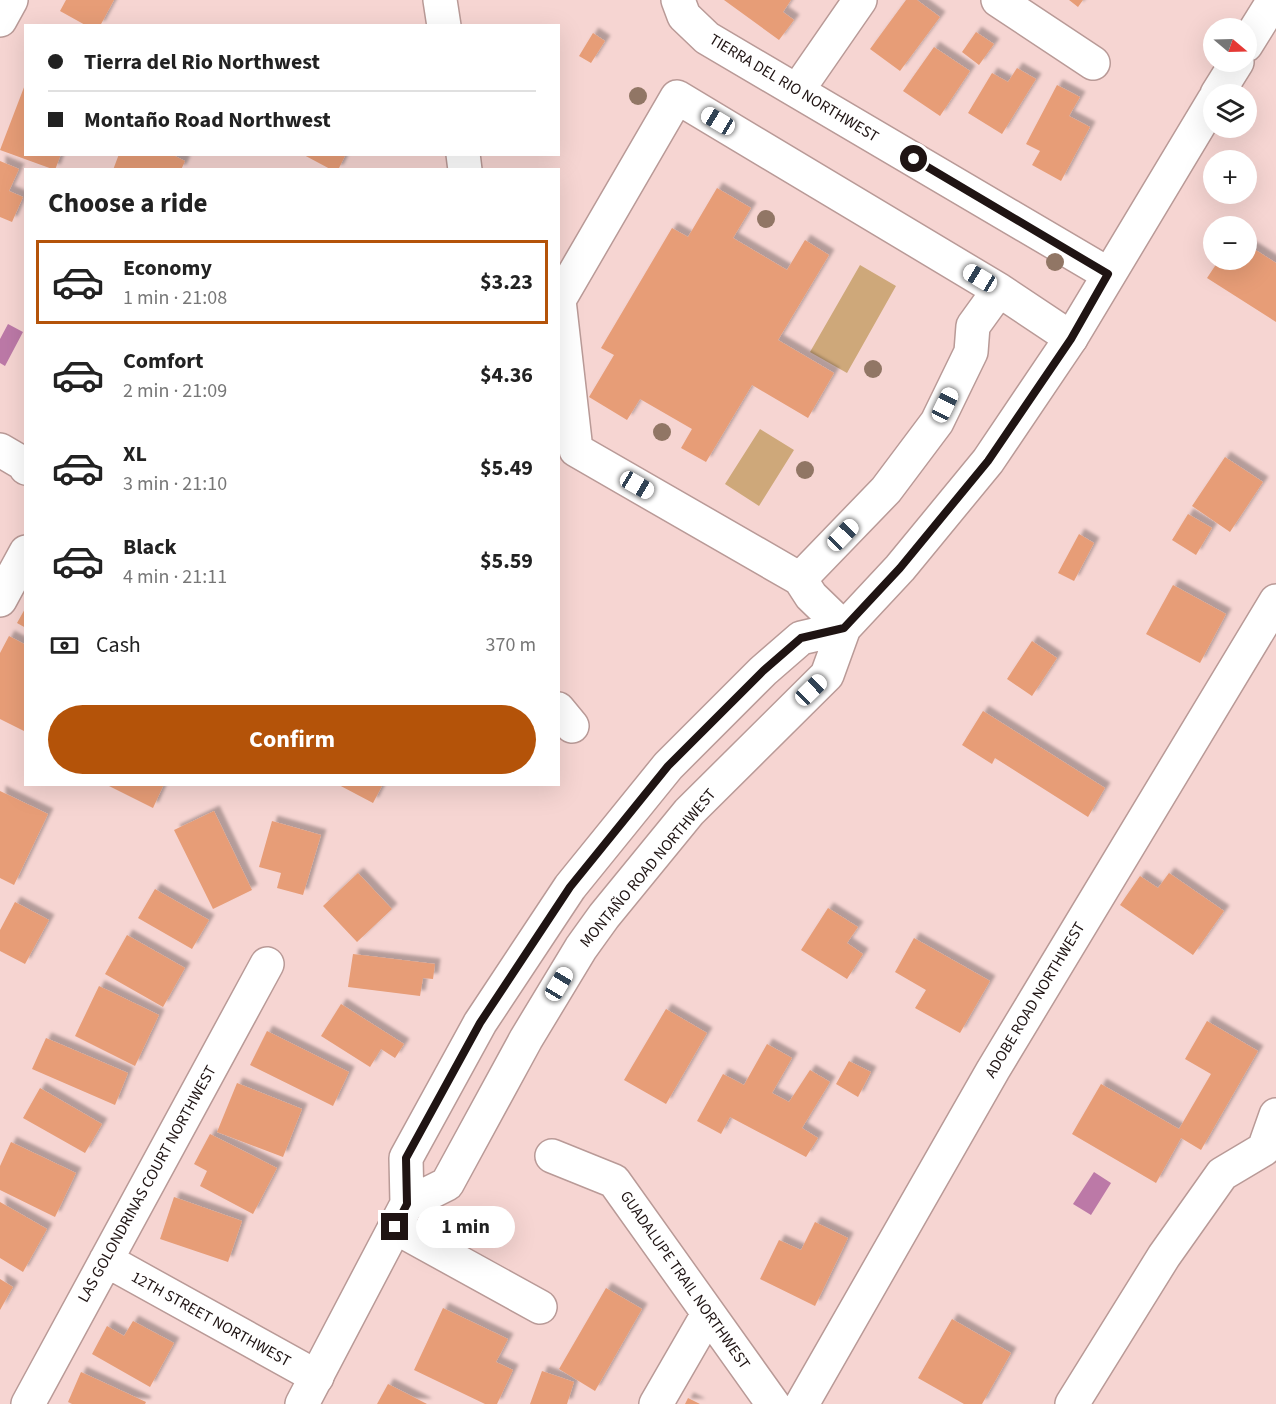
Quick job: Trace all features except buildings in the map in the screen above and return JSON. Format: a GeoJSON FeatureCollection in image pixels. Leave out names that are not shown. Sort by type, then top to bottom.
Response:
{"type":"FeatureCollection","features":[{"type":"Feature","properties":{"kind":"street"},"geometry":{"type":"LineString","coordinates":[[0,20],[11,0]]}},
{"type":"Feature","properties":{"kind":"street"},"geometry":{"type":"LineString","coordinates":[[440,0],[444,24]]}},
{"type":"Feature","properties":{"kind":"street","name":"TIERRA DEL RIO NORTHWEST"},"geometry":{"type":"LineString","coordinates":[[678,0],[684,16],[707,38],[1108,274]]}},
{"type":"Feature","properties":{"kind":"street"},"geometry":{"type":"LineString","coordinates":[[797,91],[860,0]]}},
{"type":"Feature","properties":{"kind":"street"},"geometry":{"type":"LineString","coordinates":[[998,0],[1093,63]]}},
{"type":"Feature","properties":{"kind":"street"},"geometry":{"type":"LineString","coordinates":[[1257,27],[1274,0]]}},
{"type":"Feature","properties":{"kind":"street"},"geometry":{"type":"LineString","coordinates":[[560,296],[677,97],[999,290],[1071,339]]}},
{"type":"Feature","properties":{"kind":"street","name":"MONTAÑO ROAD NORTHWEST"},"geometry":{"type":"LineString","coordinates":[[401,1215],[447,1184],[526,1039],[581,948],[604,916],[689,812],[827,675],[844,628],[900,568],[988,461],[1071,339],[1203,118]]}},
{"type":"Feature","properties":{"kind":"street"},"geometry":{"type":"LineString","coordinates":[[800,579],[886,490],[937,422],[971,352],[973,326],[999,290]]}},
{"type":"Feature","properties":{"kind":"street"},"geometry":{"type":"LineString","coordinates":[[560,316],[576,450],[800,579],[811,596],[844,628]]}},
{"type":"Feature","properties":{"kind":"street"},"geometry":{"type":"LineString","coordinates":[[0,450],[24,464]]}},
{"type":"Feature","properties":{"kind":"street"},"geometry":{"type":"LineString","coordinates":[[0,600],[24,556]]}},
{"type":"Feature","properties":{"kind":"street","name":"ADOBE ROAD NORTHWEST"},"geometry":{"type":"LineString","coordinates":[[802,1404],[993,1070],[1276,601]]}},
{"type":"Feature","properties":{"kind":"street"},"geometry":{"type":"LineString","coordinates":[[310,1390],[401,1215],[406,1158],[480,1023],[570,887],[668,766],[763,671],[801,638],[844,628]]}},
{"type":"Feature","properties":{"kind":"street","name":"LAS GOLONDRINAS COURT NORTHWEST"},"geometry":{"type":"LineString","coordinates":[[28,1404],[267,964]]}},
{"type":"Feature","properties":{"kind":"street"},"geometry":{"type":"LineString","coordinates":[[1072,1404],[1164,1256],[1222,1174],[1264,1149],[1276,1114]]}},
{"type":"Feature","properties":{"kind":"street","name":"GUADALUPE TRAIL NORTHWEST"},"geometry":{"type":"LineString","coordinates":[[552,1156],[614,1181],[773,1404]]}},
{"type":"Feature","properties":{"kind":"street"},"geometry":{"type":"LineString","coordinates":[[401,1215],[540,1307]]}},
{"type":"Feature","properties":{"kind":"street","name":"12TH STREET NORTHWEST"},"geometry":{"type":"LineString","coordinates":[[106,1260],[310,1390]]}},
{"type":"Feature","properties":{"kind":"street"},"geometry":{"type":"LineString","coordinates":[[656,1404],[708,1314]]}},
{"type":"Feature","properties":{"kind":"shaded area"},"geometry":{"type":"Polygon","coordinates":[[[860,265],[896,286],[847,373],[810,352],[860,265]]]}},
{"type":"Feature","properties":{"kind":"shaded area"},"geometry":{"type":"Polygon","coordinates":[[[8,324],[23,332],[5,366],[0,363],[0,339],[8,324]]]}},
{"type":"Feature","properties":{"kind":"shaded area"},"geometry":{"type":"Polygon","coordinates":[[[760,429],[794,450],[759,506],[725,484],[760,429]]]}},
{"type":"Feature","properties":{"kind":"shaded area"},"geometry":{"type":"Polygon","coordinates":[[[1094,1172],[1111,1183],[1091,1215],[1073,1204],[1094,1172]]]}},
{"type":"Feature","properties":{"kind":"route"},"geometry":{"type":"LineString","coordinates":[[395,1227],[407,1204],[406,1158],[480,1023],[570,887],[668,766],[763,671],[801,638],[844,628],[900,568],[988,461],[1071,339],[1108,274],[914,159]]}}]}
